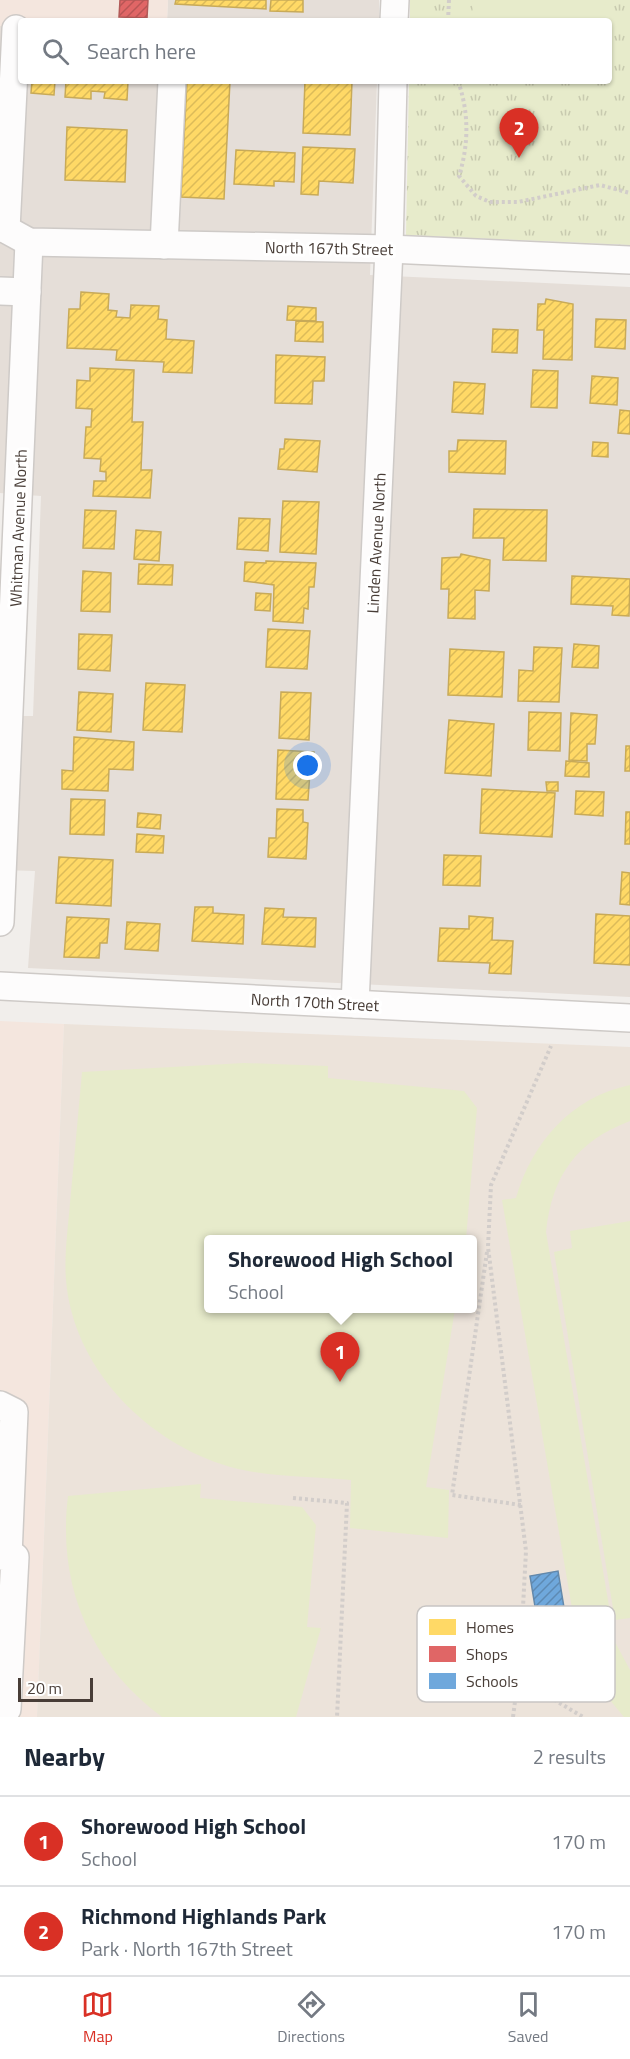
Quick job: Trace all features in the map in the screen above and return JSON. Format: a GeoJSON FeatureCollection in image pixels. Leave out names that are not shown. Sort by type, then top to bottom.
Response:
{"type":"FeatureCollection","features":[{"type":"Feature","properties":{"kind":"street"},"geometry":{"type":"LineString","coordinates":[[394,18],[395,0]]}},
{"type":"Feature","properties":{"kind":"street","name":"Whitman Avenue North"},"geometry":{"type":"LineString","coordinates":[[0,922],[12,401],[27,292],[12,232],[16,29]]}},
{"type":"Feature","properties":{"kind":"street"},"geometry":{"type":"LineString","coordinates":[[164,244],[172,84]]}},
{"type":"Feature","properties":{"kind":"street","name":"Linden Avenue North"},"geometry":{"type":"LineString","coordinates":[[355,1004],[389,249],[393,84]]}},
{"type":"Feature","properties":{"kind":"street","name":"North 167th Street"},"geometry":{"type":"LineString","coordinates":[[12,232],[164,244],[389,249],[630,260]]}},
{"type":"Feature","properties":{"kind":"street"},"geometry":{"type":"LineString","coordinates":[[0,291],[27,292]]}},
{"type":"Feature","properties":{"kind":"street","name":"North 170th Street"},"geometry":{"type":"LineString","coordinates":[[0,987],[630,1018]]}},
{"type":"Feature","properties":{"kind":"street"},"geometry":{"type":"LineString","coordinates":[[0,1405],[14,1412],[4,1556],[15,1557],[7,1709],[0,1709]]}},
{"type":"Feature","properties":{"kind":"path"},"geometry":{"type":"LineString","coordinates":[[447,18],[449,0]]}},
{"type":"Feature","properties":{"kind":"path"},"geometry":{"type":"LineString","coordinates":[[459,84],[467,124],[464,159],[459,176],[476,196],[490,202],[518,202],[600,185],[630,193]]}},
{"type":"Feature","properties":{"kind":"path"},"geometry":{"type":"LineString","coordinates":[[521,1504],[452,1495],[488,1247],[491,1185],[551,1046]]}},
{"type":"Feature","properties":{"kind":"path"},"geometry":{"type":"LineString","coordinates":[[488,1247],[526,1551],[523,1606]]}},
{"type":"Feature","properties":{"kind":"path"},"geometry":{"type":"LineString","coordinates":[[292,1498],[347,1503],[337,1717]]}},
{"type":"Feature","properties":{"kind":"path"},"geometry":{"type":"LineString","coordinates":[[513,1717],[515,1702]]}},
{"type":"Feature","properties":{"kind":"path"},"geometry":{"type":"LineString","coordinates":[[558,1702],[583,1717]]}},
{"type":"Feature","properties":{"kind":"shaded area"},"geometry":{"type":"Polygon","coordinates":[[[0,0],[168,0],[167,18],[18,18],[18,26],[0,26],[0,0]]]}},
{"type":"Feature","properties":{"kind":"shaded area"},"geometry":{"type":"Polygon","coordinates":[[[168,0],[379,0],[379,18],[167,18],[168,0]]]}},
{"type":"Feature","properties":{"kind":"shaded area"},"geometry":{"type":"Polygon","coordinates":[[[0,26],[18,26],[18,84],[377,84],[370,275],[630,287],[630,997],[28,968],[35,871],[0,870],[0,716],[33,716],[41,496],[0,493],[0,26]]]}},
{"type":"Feature","properties":{"kind":"shaded area"},"geometry":{"type":"Polygon","coordinates":[[[0,1021],[64,1024],[37,1717],[0,1717],[0,1021]]]}},
{"type":"Feature","properties":{"kind":"shaded area"},"geometry":{"type":"Polygon","coordinates":[[[64,1024],[630,1047],[630,1717],[37,1717],[64,1024]]]}},
{"type":"Feature","properties":{"kind":"green space"},"geometry":{"type":"Polygon","coordinates":[[[410,0],[630,0],[630,245],[406,235],[409,84],[612,84],[612,18],[410,18],[410,0]]]}},
{"type":"Feature","properties":{"kind":"green space"},"geometry":{"type":"Polygon","coordinates":[[[473,0],[607,0],[599,18],[472,18],[473,0]]]}},
{"type":"Feature","properties":{"kind":"green space"},"geometry":{"type":"Polygon","coordinates":[[[244,1063],[328,1066],[328,1078],[464,1091],[477,1108],[466,1235],[204,1235],[204,1313],[454,1313],[426,1487],[449,1490],[448,1538],[350,1528],[351,1480],[253,1472],[221,1464],[192,1452],[165,1436],[140,1417],[117,1394],[98,1369],[82,1341],[71,1312],[66,1280],[67,1232],[82,1072],[244,1063]]]}},
{"type":"Feature","properties":{"kind":"green space"},"geometry":{"type":"Polygon","coordinates":[[[630,1085],[630,1121],[595,1139],[570,1163],[554,1193],[546,1232],[609,1606],[572,1606],[502,1200],[516,1198],[532,1158],[557,1125],[573,1111],[609,1091],[630,1085]]]}},
{"type":"Feature","properties":{"kind":"green space"},"geometry":{"type":"Polygon","coordinates":[[[630,1221],[630,1618],[615,1620],[615,1606],[613,1606],[554,1252],[572,1248],[570,1231],[630,1221]]]}},
{"type":"Feature","properties":{"kind":"green space"},"geometry":{"type":"Polygon","coordinates":[[[201,1484],[200,1498],[302,1507],[316,1525],[307,1627],[321,1628],[296,1717],[162,1717],[115,1673],[84,1620],[74,1591],[68,1561],[66,1529],[68,1496],[201,1484]]]}},
{"type":"Feature","properties":{"kind":"green space"},"geometry":{"type":"Polygon","coordinates":[[[615,1642],[630,1670],[630,1717],[624,1717],[612,1702],[615,1702],[615,1642]]]}},
{"type":"Feature","properties":{"kind":"building: Homes"},"geometry":{"type":"Polygon","coordinates":[[[176,0],[266,0],[266,9],[175,4],[176,0]]]}},
{"type":"Feature","properties":{"kind":"building: Homes"},"geometry":{"type":"Polygon","coordinates":[[[271,0],[303,0],[303,12],[270,11],[271,0]]]}},
{"type":"Feature","properties":{"kind":"building: Homes"},"geometry":{"type":"Polygon","coordinates":[[[32,84],[55,84],[54,95],[31,93],[32,84]]]}},
{"type":"Feature","properties":{"kind":"building: Homes"},"geometry":{"type":"Polygon","coordinates":[[[66,84],[128,84],[127,100],[104,98],[105,92],[91,91],[91,99],[65,97],[66,84]]]}},
{"type":"Feature","properties":{"kind":"building: Homes"},"geometry":{"type":"Polygon","coordinates":[[[187,84],[230,84],[224,199],[181,197],[187,84]]]}},
{"type":"Feature","properties":{"kind":"building: Homes"},"geometry":{"type":"Polygon","coordinates":[[[305,84],[352,84],[350,135],[303,133],[305,84]]]}},
{"type":"Feature","properties":{"kind":"building: Homes"},"geometry":{"type":"Polygon","coordinates":[[[67,127],[127,130],[125,182],[65,180],[67,127]]]}},
{"type":"Feature","properties":{"kind":"building: Homes"},"geometry":{"type":"Polygon","coordinates":[[[303,147],[355,149],[353,183],[319,181],[318,195],[301,194],[303,147]]]}},
{"type":"Feature","properties":{"kind":"building: Homes"},"geometry":{"type":"Polygon","coordinates":[[[236,150],[295,153],[294,182],[274,181],[274,186],[234,184],[236,150]]]}},
{"type":"Feature","properties":{"kind":"building: Homes"},"geometry":{"type":"Polygon","coordinates":[[[81,292],[109,294],[108,310],[117,311],[116,317],[130,318],[131,305],[159,306],[158,319],[167,320],[166,339],[194,341],[192,373],[163,372],[164,362],[116,360],[117,350],[67,348],[69,309],[80,309],[81,292]]]}},
{"type":"Feature","properties":{"kind":"building: Homes"},"geometry":{"type":"Polygon","coordinates":[[[546,299],[573,304],[572,360],[543,359],[544,330],[537,330],[538,304],[545,304],[546,299]]]}},
{"type":"Feature","properties":{"kind":"building: Homes"},"geometry":{"type":"Polygon","coordinates":[[[288,306],[316,308],[316,321],[287,320],[288,306]]]}},
{"type":"Feature","properties":{"kind":"building: Homes"},"geometry":{"type":"Polygon","coordinates":[[[596,319],[626,320],[625,349],[595,347],[596,319]]]}},
{"type":"Feature","properties":{"kind":"building: Homes"},"geometry":{"type":"Polygon","coordinates":[[[296,321],[323,322],[323,342],[295,341],[296,321]]]}},
{"type":"Feature","properties":{"kind":"building: Homes"},"geometry":{"type":"Polygon","coordinates":[[[493,329],[518,330],[517,353],[492,352],[493,329]]]}},
{"type":"Feature","properties":{"kind":"building: Homes"},"geometry":{"type":"Polygon","coordinates":[[[276,355],[325,357],[324,381],[313,381],[312,404],[275,403],[276,355]]]}},
{"type":"Feature","properties":{"kind":"building: Homes"},"geometry":{"type":"Polygon","coordinates":[[[90,368],[134,370],[132,422],[143,422],[141,470],[152,470],[150,498],[93,496],[94,481],[106,481],[106,472],[100,471],[101,459],[84,458],[86,427],[91,427],[92,409],[76,408],[77,380],[90,381],[90,368]]]}},
{"type":"Feature","properties":{"kind":"building: Homes"},"geometry":{"type":"Polygon","coordinates":[[[533,370],[558,371],[557,408],[531,407],[533,370]]]}},
{"type":"Feature","properties":{"kind":"building: Homes"},"geometry":{"type":"Polygon","coordinates":[[[592,376],[618,378],[617,405],[590,403],[592,376]]]}},
{"type":"Feature","properties":{"kind":"building: Homes"},"geometry":{"type":"Polygon","coordinates":[[[454,382],[485,384],[483,414],[452,412],[454,382]]]}},
{"type":"Feature","properties":{"kind":"building: Homes"},"geometry":{"type":"Polygon","coordinates":[[[620,410],[630,411],[630,434],[618,433],[620,410]]]}},
{"type":"Feature","properties":{"kind":"building: Homes"},"geometry":{"type":"Polygon","coordinates":[[[285,439],[320,441],[317,472],[278,469],[280,449],[284,449],[285,439]]]}},
{"type":"Feature","properties":{"kind":"building: Homes"},"geometry":{"type":"Polygon","coordinates":[[[458,440],[506,441],[505,474],[449,472],[449,451],[457,451],[458,440]]]}},
{"type":"Feature","properties":{"kind":"building: Homes"},"geometry":{"type":"Polygon","coordinates":[[[593,442],[608,443],[608,457],[592,456],[593,442]]]}},
{"type":"Feature","properties":{"kind":"building: Homes"},"geometry":{"type":"Polygon","coordinates":[[[283,501],[319,502],[316,554],[280,552],[283,501]]]}},
{"type":"Feature","properties":{"kind":"building: Homes"},"geometry":{"type":"Polygon","coordinates":[[[474,509],[547,510],[546,561],[503,560],[504,538],[473,538],[474,509]]]}},
{"type":"Feature","properties":{"kind":"building: Homes"},"geometry":{"type":"Polygon","coordinates":[[[85,510],[116,511],[114,549],[83,548],[85,510]]]}},
{"type":"Feature","properties":{"kind":"building: Homes"},"geometry":{"type":"Polygon","coordinates":[[[239,518],[270,519],[268,551],[237,549],[239,518]]]}},
{"type":"Feature","properties":{"kind":"building: Homes"},"geometry":{"type":"Polygon","coordinates":[[[136,530],[161,532],[159,561],[134,559],[136,530]]]}},
{"type":"Feature","properties":{"kind":"building: Homes"},"geometry":{"type":"Polygon","coordinates":[[[461,554],[490,560],[489,591],[475,590],[475,619],[448,618],[449,589],[441,589],[442,558],[460,557],[461,554]]]}},
{"type":"Feature","properties":{"kind":"building: Homes"},"geometry":{"type":"Polygon","coordinates":[[[266,561],[316,563],[314,587],[309,587],[308,609],[304,608],[303,623],[273,621],[274,585],[244,581],[245,562],[266,563],[266,561]]]}},
{"type":"Feature","properties":{"kind":"building: Homes"},"geometry":{"type":"Polygon","coordinates":[[[139,564],[173,565],[172,585],[138,584],[139,564]]]}},
{"type":"Feature","properties":{"kind":"building: Homes"},"geometry":{"type":"Polygon","coordinates":[[[83,571],[111,573],[110,612],[81,611],[83,571]]]}},
{"type":"Feature","properties":{"kind":"building: Homes"},"geometry":{"type":"Polygon","coordinates":[[[572,576],[630,579],[629,616],[612,615],[613,606],[571,604],[572,576]]]}},
{"type":"Feature","properties":{"kind":"building: Homes"},"geometry":{"type":"Polygon","coordinates":[[[256,593],[271,594],[270,611],[255,610],[256,593]]]}},
{"type":"Feature","properties":{"kind":"building: Homes"},"geometry":{"type":"Polygon","coordinates":[[[268,629],[310,631],[307,669],[266,667],[268,629]]]}},
{"type":"Feature","properties":{"kind":"building: Homes"},"geometry":{"type":"Polygon","coordinates":[[[79,634],[112,635],[110,671],[78,669],[79,634]]]}},
{"type":"Feature","properties":{"kind":"building: Homes"},"geometry":{"type":"Polygon","coordinates":[[[574,644],[599,646],[598,668],[572,667],[574,644]]]}},
{"type":"Feature","properties":{"kind":"building: Homes"},"geometry":{"type":"Polygon","coordinates":[[[534,647],[562,648],[559,702],[518,701],[519,670],[533,671],[534,647]]]}},
{"type":"Feature","properties":{"kind":"building: Homes"},"geometry":{"type":"Polygon","coordinates":[[[450,649],[504,652],[502,697],[448,695],[450,649]]]}},
{"type":"Feature","properties":{"kind":"building: Homes"},"geometry":{"type":"Polygon","coordinates":[[[146,683],[185,685],[182,732],[143,730],[146,683]]]}},
{"type":"Feature","properties":{"kind":"building: Homes"},"geometry":{"type":"Polygon","coordinates":[[[79,692],[113,694],[111,732],[77,730],[79,692]]]}},
{"type":"Feature","properties":{"kind":"building: Homes"},"geometry":{"type":"Polygon","coordinates":[[[281,692],[311,693],[309,740],[279,738],[281,692]]]}},
{"type":"Feature","properties":{"kind":"building: Homes"},"geometry":{"type":"Polygon","coordinates":[[[529,712],[561,713],[560,751],[528,750],[529,712]]]}},
{"type":"Feature","properties":{"kind":"building: Homes"},"geometry":{"type":"Polygon","coordinates":[[[571,713],[597,715],[595,744],[587,744],[587,761],[569,760],[571,713]]]}},
{"type":"Feature","properties":{"kind":"building: Homes"},"geometry":{"type":"Polygon","coordinates":[[[449,720],[494,724],[491,776],[445,773],[449,720]]]}},
{"type":"Feature","properties":{"kind":"building: Homes"},"geometry":{"type":"Polygon","coordinates":[[[74,737],[134,742],[133,770],[109,769],[108,791],[62,789],[62,770],[73,771],[74,737]]]}},
{"type":"Feature","properties":{"kind":"building: Homes"},"geometry":{"type":"Polygon","coordinates":[[[626,746],[630,746],[630,771],[625,771],[626,746]]]}},
{"type":"Feature","properties":{"kind":"building: Homes"},"geometry":{"type":"Polygon","coordinates":[[[278,750],[314,752],[308,800],[276,799],[278,750]]]}},
{"type":"Feature","properties":{"kind":"building: Homes"},"geometry":{"type":"Polygon","coordinates":[[[566,761],[589,763],[589,777],[565,776],[566,761]]]}},
{"type":"Feature","properties":{"kind":"building: Homes"},"geometry":{"type":"Polygon","coordinates":[[[546,782],[558,782],[558,791],[547,791],[546,782]]]}},
{"type":"Feature","properties":{"kind":"building: Homes"},"geometry":{"type":"Polygon","coordinates":[[[482,789],[555,793],[552,837],[480,833],[482,789]]]}},
{"type":"Feature","properties":{"kind":"building: Homes"},"geometry":{"type":"Polygon","coordinates":[[[576,791],[604,792],[603,816],[575,814],[576,791]]]}},
{"type":"Feature","properties":{"kind":"building: Homes"},"geometry":{"type":"Polygon","coordinates":[[[71,799],[105,800],[104,835],[70,834],[71,799]]]}},
{"type":"Feature","properties":{"kind":"building: Homes"},"geometry":{"type":"Polygon","coordinates":[[[277,809],[303,810],[303,822],[308,823],[306,859],[268,857],[269,838],[276,838],[277,809]]]}},
{"type":"Feature","properties":{"kind":"building: Homes"},"geometry":{"type":"Polygon","coordinates":[[[626,812],[630,812],[630,844],[625,844],[626,812]]]}},
{"type":"Feature","properties":{"kind":"building: Homes"},"geometry":{"type":"Polygon","coordinates":[[[138,813],[161,815],[160,829],[137,827],[138,813]]]}},
{"type":"Feature","properties":{"kind":"building: Homes"},"geometry":{"type":"Polygon","coordinates":[[[137,834],[164,836],[163,853],[136,852],[137,834]]]}},
{"type":"Feature","properties":{"kind":"building: Homes"},"geometry":{"type":"Polygon","coordinates":[[[444,855],[481,856],[480,886],[443,885],[444,855]]]}},
{"type":"Feature","properties":{"kind":"building: Homes"},"geometry":{"type":"Polygon","coordinates":[[[59,857],[113,860],[111,906],[56,903],[59,857]]]}},
{"type":"Feature","properties":{"kind":"building: Homes"},"geometry":{"type":"Polygon","coordinates":[[[622,872],[630,873],[630,905],[620,904],[622,872]]]}},
{"type":"Feature","properties":{"kind":"building: Homes"},"geometry":{"type":"Polygon","coordinates":[[[195,907],[213,907],[213,913],[244,915],[243,944],[192,941],[195,907]]]}},
{"type":"Feature","properties":{"kind":"building: Homes"},"geometry":{"type":"Polygon","coordinates":[[[265,908],[284,909],[283,917],[316,918],[315,947],[262,944],[265,908]]]}},
{"type":"Feature","properties":{"kind":"building: Homes"},"geometry":{"type":"Polygon","coordinates":[[[596,914],[630,916],[630,965],[594,963],[596,914]]]}},
{"type":"Feature","properties":{"kind":"building: Homes"},"geometry":{"type":"Polygon","coordinates":[[[469,916],[493,918],[492,940],[513,941],[511,974],[489,973],[490,963],[438,961],[440,928],[469,929],[469,916]]]}},
{"type":"Feature","properties":{"kind":"building: Homes"},"geometry":{"type":"Polygon","coordinates":[[[67,917],[109,919],[107,943],[100,943],[99,958],[64,957],[67,917]]]}},
{"type":"Feature","properties":{"kind":"building: Homes"},"geometry":{"type":"Polygon","coordinates":[[[127,922],[160,924],[158,951],[125,949],[127,922]]]}},
{"type":"Feature","properties":{"kind":"building: Shops"},"geometry":{"type":"Polygon","coordinates":[[[120,0],[148,0],[147,18],[119,17],[120,0]]]}},
{"type":"Feature","properties":{"kind":"building: Schools"},"geometry":{"type":"Polygon","coordinates":[[[558,1571],[564,1606],[535,1606],[530,1576],[558,1571]]]}},
{"type":"Feature","properties":{"kind":"place","name":"Richmond Highlands Park"},"geometry":{"type":"Point","coordinates":[519,158]}},
{"type":"Feature","properties":{"kind":"place","name":"Shorewood High School"},"geometry":{"type":"Point","coordinates":[340,1382]}}]}
